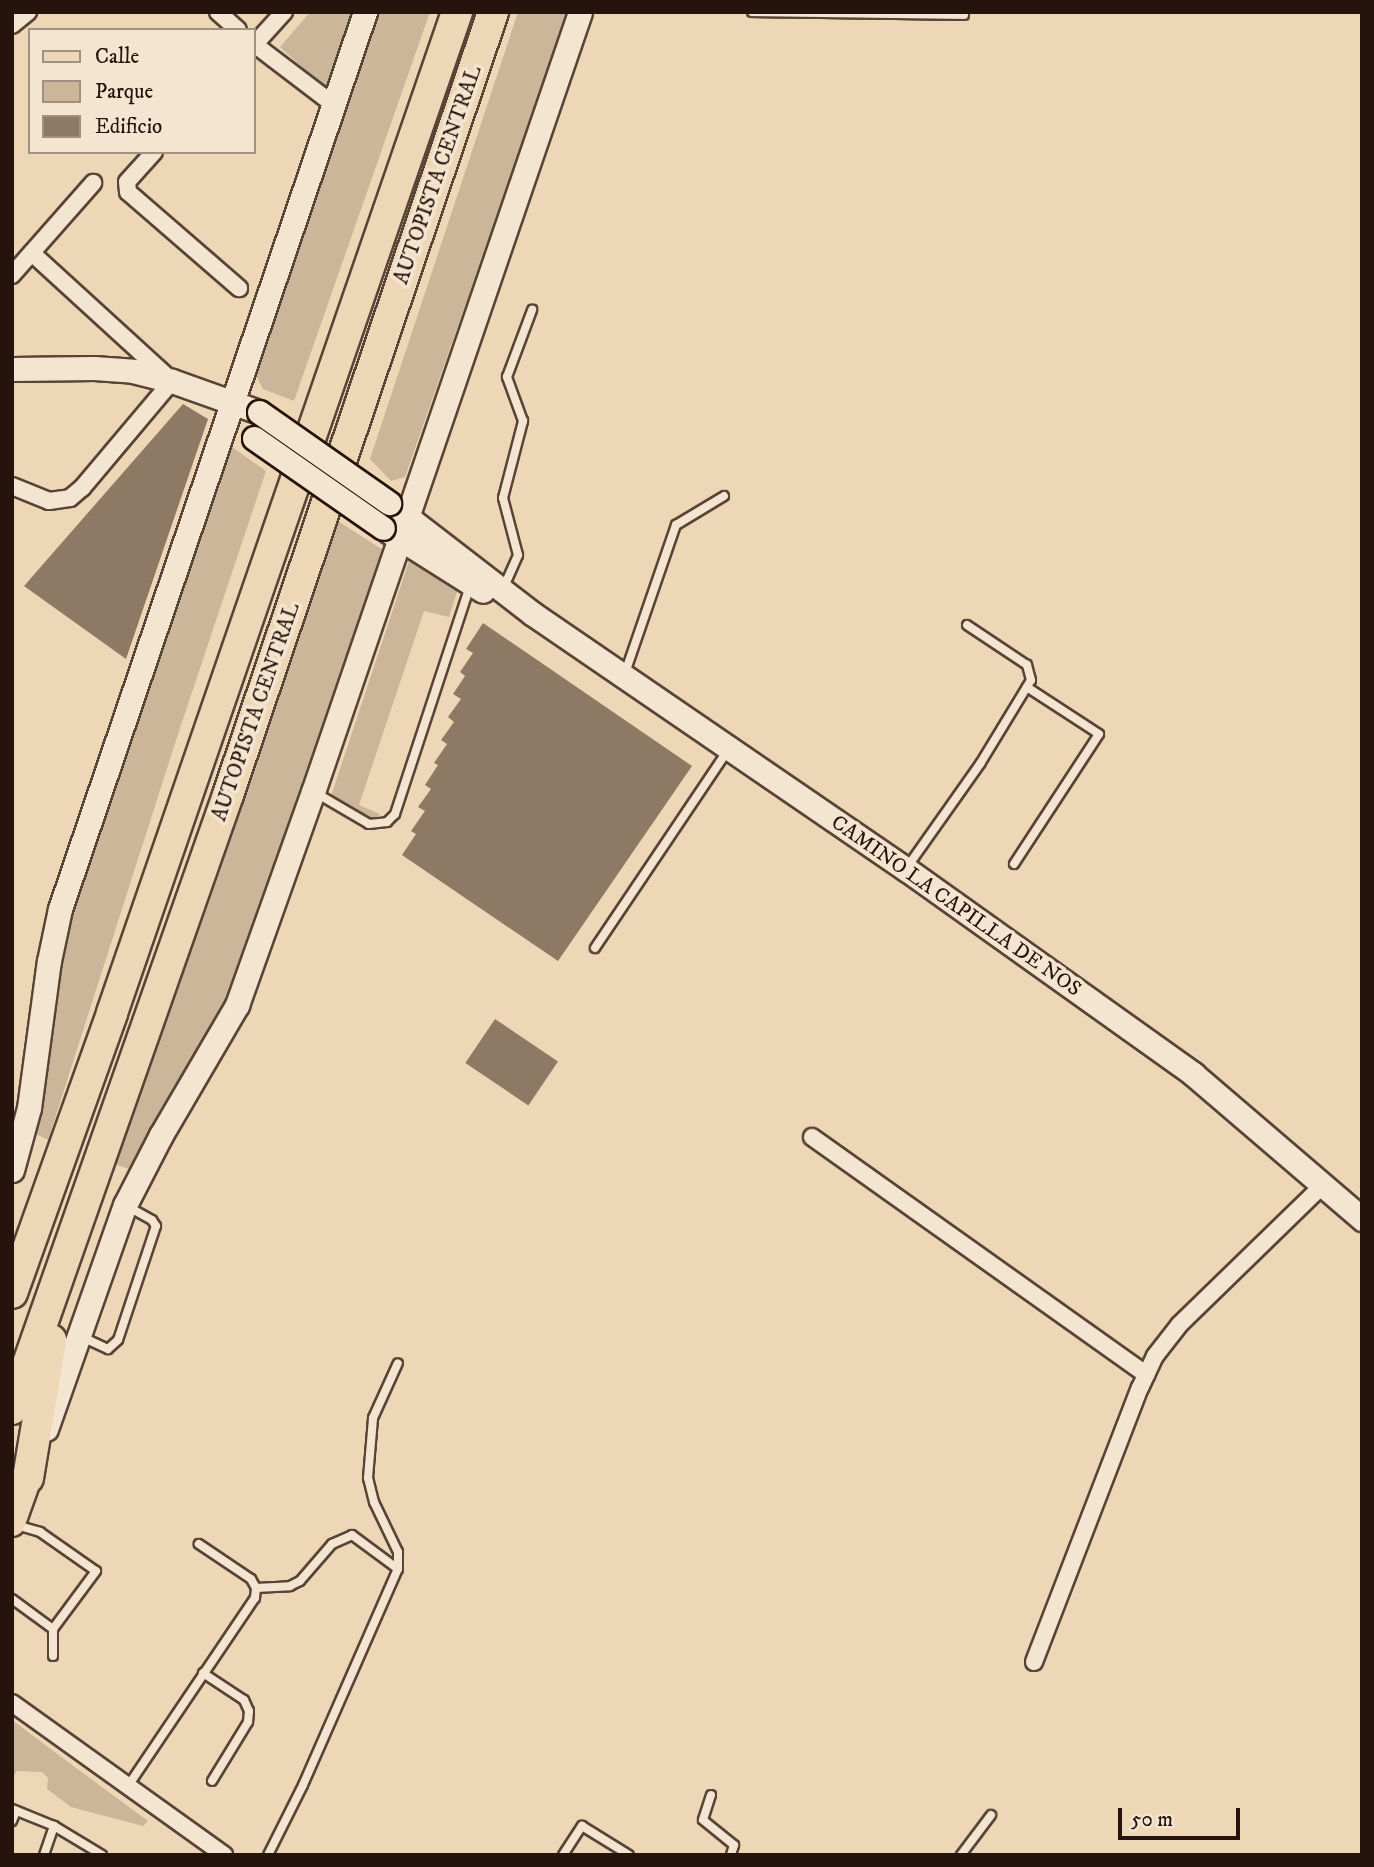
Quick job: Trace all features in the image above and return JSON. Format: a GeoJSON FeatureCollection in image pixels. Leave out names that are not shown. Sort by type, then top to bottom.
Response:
{"type":"FeatureCollection","features":[{"type":"Feature","properties":{"kind":"highway","name":"AUTOPISTA CENTRAL"},"geometry":{"type":"LineString","coordinates":[[12,1293],[112,1013],[457,12]]}},
{"type":"Feature","properties":{"kind":"highway","name":"AUTOPISTA CENTRAL"},"geometry":{"type":"LineString","coordinates":[[12,1409],[65,1252],[228,796],[493,12]]}},
{"type":"Feature","properties":{"kind":"highway"},"geometry":{"type":"LineString","coordinates":[[28,1478],[65,1252]]}},
{"type":"Feature","properties":{"kind":"main road"},"geometry":{"type":"LineString","coordinates":[[12,1170],[29,1108],[49,961],[60,909],[365,12]]}},
{"type":"Feature","properties":{"kind":"main road"},"geometry":{"type":"LineString","coordinates":[[12,1524],[125,1205],[161,1135],[237,1005],[313,792],[395,522],[580,12]]}},
{"type":"Feature","properties":{"kind":"main road"},"geometry":{"type":"LineString","coordinates":[[12,369],[114,369],[172,381],[230,404],[259,412],[395,522]]}},
{"type":"Feature","properties":{"kind":"main road"},"geometry":{"type":"LineString","coordinates":[[230,404],[240,424],[254,439],[395,522]]}},
{"type":"Feature","properties":{"kind":"main road","name":"CAMINO LA CAPILLA DE NOS"},"geometry":{"type":"LineString","coordinates":[[395,522],[471,583],[533,614]]}},
{"type":"Feature","properties":{"kind":"main road","name":"CAMINO LA CAPILLA DE NOS"},"geometry":{"type":"LineString","coordinates":[[395,522],[503,589],[533,614],[906,869],[1193,1074],[1362,1219]]}},
{"type":"Feature","properties":{"kind":"street"},"geometry":{"type":"LineString","coordinates":[[12,25],[28,12]]}},
{"type":"Feature","properties":{"kind":"street"},"geometry":{"type":"LineString","coordinates":[[218,12],[236,28]]}},
{"type":"Feature","properties":{"kind":"street"},"geometry":{"type":"LineString","coordinates":[[256,43],[284,12]]}},
{"type":"Feature","properties":{"kind":"street"},"geometry":{"type":"LineString","coordinates":[[256,46],[334,105]]}},
{"type":"Feature","properties":{"kind":"street"},"geometry":{"type":"LineString","coordinates":[[152,154],[127,182],[128,192],[239,288]]}},
{"type":"Feature","properties":{"kind":"street"},"geometry":{"type":"LineString","coordinates":[[12,275],[93,183]]}},
{"type":"Feature","properties":{"kind":"street"},"geometry":{"type":"LineString","coordinates":[[12,486],[49,501],[70,498],[172,381],[32,253]]}},
{"type":"Feature","properties":{"kind":"street"},"geometry":{"type":"LineString","coordinates":[[812,1137],[1146,1374]]}},
{"type":"Feature","properties":{"kind":"street"},"geometry":{"type":"LineString","coordinates":[[1034,1662],[1155,1356],[1179,1325],[1323,1185]]}},
{"type":"Feature","properties":{"kind":"street"},"geometry":{"type":"LineString","coordinates":[[12,1703],[224,1855]]}},
{"type":"Feature","properties":{"kind":"lane"},"geometry":{"type":"LineString","coordinates":[[752,12],[964,15]]}},
{"type":"Feature","properties":{"kind":"lane"},"geometry":{"type":"LineString","coordinates":[[503,589],[518,555],[503,498],[523,421],[507,377],[532,310]]}},
{"type":"Feature","properties":{"kind":"lane"},"geometry":{"type":"LineString","coordinates":[[624,676],[676,525],[724,496]]}},
{"type":"Feature","properties":{"kind":"lane"},"geometry":{"type":"LineString","coordinates":[[313,792],[369,824],[387,822],[395,814],[471,583]]}},
{"type":"Feature","properties":{"kind":"lane"},"geometry":{"type":"LineString","coordinates":[[906,869],[928,834],[980,764],[1032,675],[1027,665],[967,625]]}},
{"type":"Feature","properties":{"kind":"lane"},"geometry":{"type":"LineString","coordinates":[[1014,864],[1098,734],[1027,687]]}},
{"type":"Feature","properties":{"kind":"lane"},"geometry":{"type":"LineString","coordinates":[[595,948],[729,748]]}},
{"type":"Feature","properties":{"kind":"lane"},"geometry":{"type":"LineString","coordinates":[[80,1336],[108,1349],[118,1339],[156,1226],[152,1220],[125,1205]]}},
{"type":"Feature","properties":{"kind":"lane"},"geometry":{"type":"LineString","coordinates":[[268,1855],[303,1785],[398,1569],[398,1552],[374,1503],[368,1478],[373,1418],[398,1363]]}},
{"type":"Feature","properties":{"kind":"lane"},"geometry":{"type":"LineString","coordinates":[[12,1524],[40,1532],[96,1571],[53,1629],[53,1656]]}},
{"type":"Feature","properties":{"kind":"lane"},"geometry":{"type":"LineString","coordinates":[[256,1588],[290,1586],[300,1581],[331,1544],[352,1535],[398,1569]]}},
{"type":"Feature","properties":{"kind":"lane"},"geometry":{"type":"LineString","coordinates":[[128,1786],[255,1598],[256,1588],[251,1579],[199,1544]]}},
{"type":"Feature","properties":{"kind":"lane"},"geometry":{"type":"LineString","coordinates":[[12,1599],[53,1629]]}},
{"type":"Feature","properties":{"kind":"lane"},"geometry":{"type":"LineString","coordinates":[[203,1673],[244,1700],[249,1711],[248,1722],[212,1781]]}},
{"type":"Feature","properties":{"kind":"lane"},"geometry":{"type":"LineString","coordinates":[[711,1795],[703,1820],[734,1844],[734,1854]]}},
{"type":"Feature","properties":{"kind":"lane"},"geometry":{"type":"LineString","coordinates":[[12,1821],[14,1810],[54,1826],[102,1855]]}},
{"type":"Feature","properties":{"kind":"lane"},"geometry":{"type":"LineString","coordinates":[[961,1855],[991,1815]]}},
{"type":"Feature","properties":{"kind":"lane"},"geometry":{"type":"LineString","coordinates":[[563,1855],[582,1825],[629,1855]]}},
{"type":"Feature","properties":{"kind":"lane"},"geometry":{"type":"LineString","coordinates":[[44,1855],[54,1826]]}},
{"type":"Feature","properties":{"kind":"green space"},"geometry":{"type":"Polygon","coordinates":[[[310,12],[353,12],[326,89],[280,47],[310,12]]]}},
{"type":"Feature","properties":{"kind":"green space"},"geometry":{"type":"Polygon","coordinates":[[[378,12],[430,12],[294,401],[263,389],[255,373],[378,12]]]}},
{"type":"Feature","properties":{"kind":"green space"},"geometry":{"type":"Polygon","coordinates":[[[518,12],[568,12],[405,477],[391,481],[370,459],[518,12]]]}},
{"type":"Feature","properties":{"kind":"green space"},"geometry":{"type":"Polygon","coordinates":[[[232,447],[266,471],[179,731],[48,1140],[36,1134],[69,911],[232,447]]]}},
{"type":"Feature","properties":{"kind":"green space"},"geometry":{"type":"Polygon","coordinates":[[[338,521],[383,550],[254,940],[211,1031],[161,1112],[131,1170],[115,1164],[338,521]]]}},
{"type":"Feature","properties":{"kind":"green space"},"geometry":{"type":"Polygon","coordinates":[[[409,561],[420,563],[458,589],[449,617],[424,611],[359,805],[380,814],[376,819],[370,819],[331,796],[409,561]]]}},
{"type":"Feature","properties":{"kind":"green space"},"geometry":{"type":"Polygon","coordinates":[[[12,1720],[148,1821],[143,1826],[71,1807],[47,1789],[48,1778],[42,1772],[17,1771],[12,1779],[12,1720]]]}},
{"type":"Feature","properties":{"kind":"building"},"geometry":{"type":"Polygon","coordinates":[[[183,404],[208,419],[126,659],[24,586],[183,404]]]}},
{"type":"Feature","properties":{"kind":"building"},"geometry":{"type":"Polygon","coordinates":[[[483,623],[692,766],[558,961],[402,855],[416,834],[411,831],[425,811],[418,807],[431,789],[425,785],[438,765],[434,763],[447,744],[441,740],[454,722],[448,717],[461,699],[453,694],[465,676],[460,672],[473,653],[466,649],[483,623]]]}},
{"type":"Feature","properties":{"kind":"building"},"geometry":{"type":"Polygon","coordinates":[[[495,1019],[558,1061],[528,1105],[465,1063],[495,1019]]]}}]}
